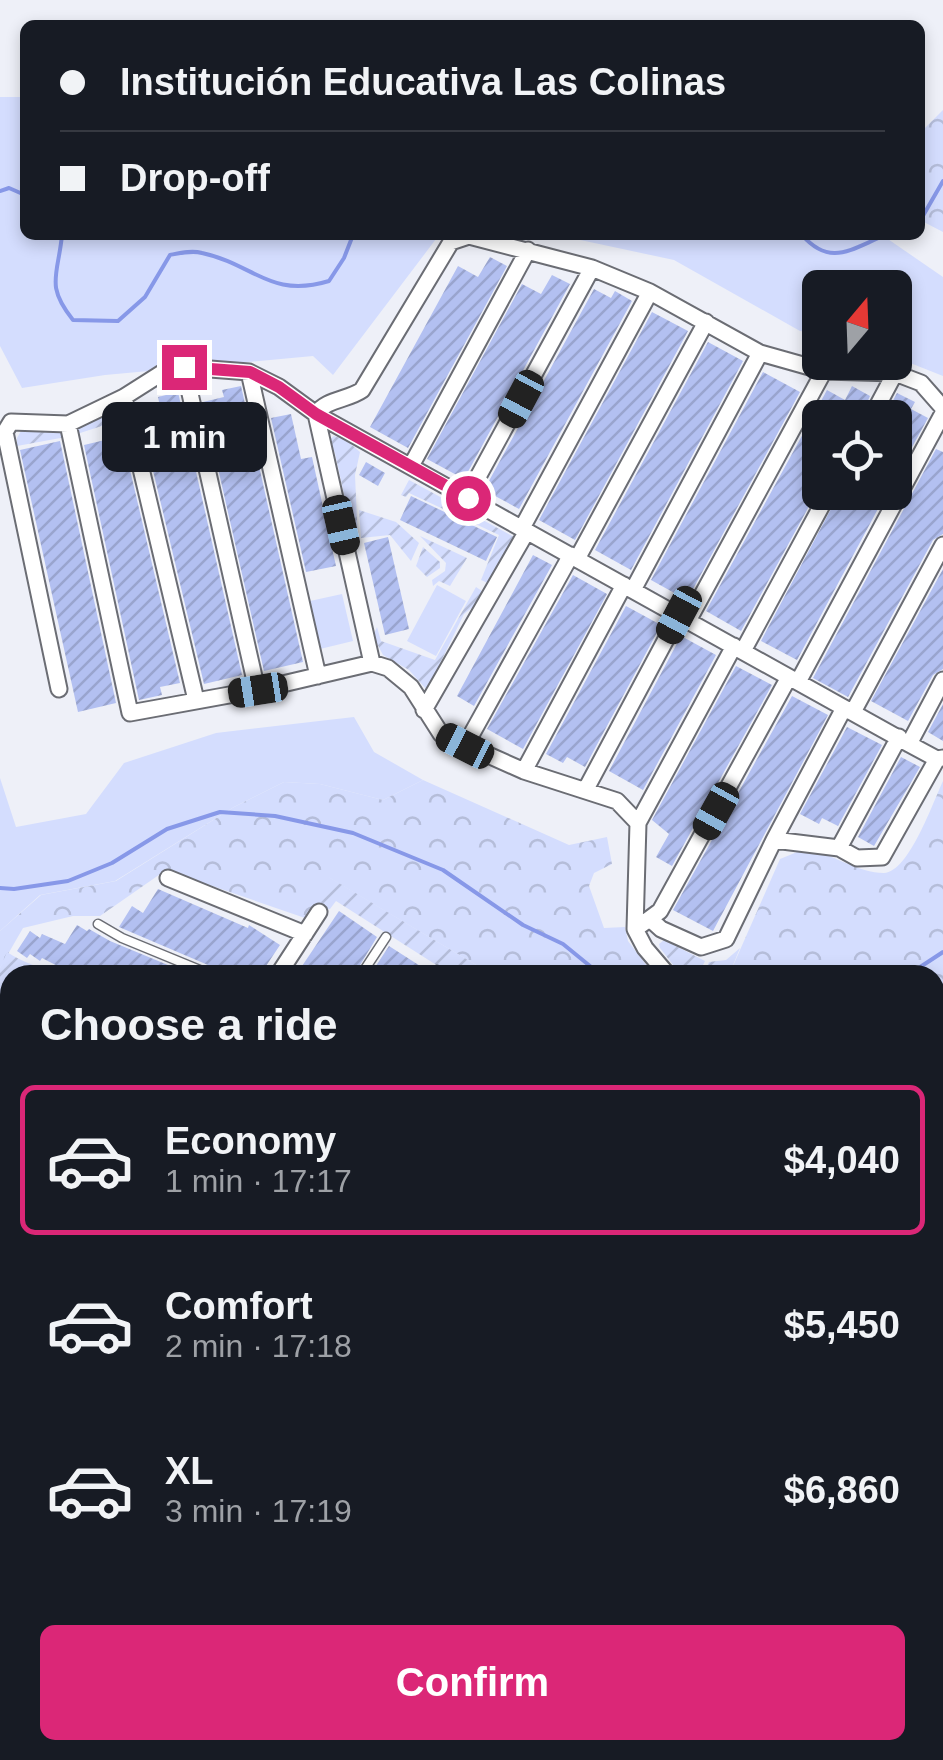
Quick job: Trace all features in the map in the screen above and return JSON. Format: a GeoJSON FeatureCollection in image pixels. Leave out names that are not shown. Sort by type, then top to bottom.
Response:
{"type":"FeatureCollection","features":[{"type":"Feature","properties":{"kind":"street"},"geometry":{"type":"LineString","coordinates":[[316,414],[325,405],[362,390],[451,242],[457,240]]}},
{"type":"Feature","properties":{"kind":"street"},"geometry":{"type":"LineString","coordinates":[[487,240],[592,268],[650,292],[760,353],[802,364]]}},
{"type":"Feature","properties":{"kind":"street"},"geometry":{"type":"LineString","coordinates":[[411,466],[528,250]]}},
{"type":"Feature","properties":{"kind":"street"},"geometry":{"type":"LineString","coordinates":[[468,498],[592,268]]}},
{"type":"Feature","properties":{"kind":"street"},"geometry":{"type":"LineString","coordinates":[[424,710],[650,292]]}},
{"type":"Feature","properties":{"kind":"street"},"geometry":{"type":"LineString","coordinates":[[465,746],[706,322]]}},
{"type":"Feature","properties":{"kind":"street"},"geometry":{"type":"LineString","coordinates":[[524,770],[760,353]]}},
{"type":"Feature","properties":{"kind":"street"},"geometry":{"type":"LineString","coordinates":[[184,367],[258,690]]}},
{"type":"Feature","properties":{"kind":"street"},"geometry":{"type":"LineString","coordinates":[[59,689],[5,432],[12,422],[68,424],[124,398],[166,371],[184,367],[250,372],[316,414],[940,758],[882,857],[858,858],[839,848],[774,840]]}},
{"type":"Feature","properties":{"kind":"street"},"geometry":{"type":"LineString","coordinates":[[250,372],[318,676]]}},
{"type":"Feature","properties":{"kind":"street"},"geometry":{"type":"LineString","coordinates":[[635,929],[660,911],[943,410],[922,383],[912,379]]}},
{"type":"Feature","properties":{"kind":"street"},"geometry":{"type":"LineString","coordinates":[[586,789],[818,380]]}},
{"type":"Feature","properties":{"kind":"street"},"geometry":{"type":"LineString","coordinates":[[124,398],[196,700]]}},
{"type":"Feature","properties":{"kind":"street"},"geometry":{"type":"LineString","coordinates":[[316,414],[372,663]]}},
{"type":"Feature","properties":{"kind":"street"},"geometry":{"type":"LineString","coordinates":[[68,424],[130,714],[372,663],[388,668],[411,687],[441,734],[524,770],[617,801],[638,823]]}},
{"type":"Feature","properties":{"kind":"street"},"geometry":{"type":"LineString","coordinates":[[659,965],[635,929],[638,823],[819,510]]}},
{"type":"Feature","properties":{"kind":"street"},"geometry":{"type":"LineString","coordinates":[[650,919],[660,930],[701,947],[714,946],[726,939],[774,840],[943,545]]}},
{"type":"Feature","properties":{"kind":"street"},"geometry":{"type":"LineString","coordinates":[[839,848],[943,680]]}},
{"type":"Feature","properties":{"kind":"street"},"geometry":{"type":"LineString","coordinates":[[168,878],[304,934]]}},
{"type":"Feature","properties":{"kind":"street"},"geometry":{"type":"LineString","coordinates":[[288,965],[319,912]]}},
{"type":"Feature","properties":{"kind":"lane"},"geometry":{"type":"LineString","coordinates":[[98,924],[188,965]]}},
{"type":"Feature","properties":{"kind":"lane"},"geometry":{"type":"LineString","coordinates":[[368,965],[386,937]]}},
{"type":"Feature","properties":{"kind":"green space"},"geometry":{"type":"Polygon","coordinates":[[[0,97],[20,97],[20,240],[435,240],[333,375],[313,356],[105,375],[22,388],[0,346],[0,97]]]}},
{"type":"Feature","properties":{"kind":"green space"},"geometry":{"type":"Polygon","coordinates":[[[943,110],[943,232],[925,223],[925,128],[943,110]]]}},
{"type":"Feature","properties":{"kind":"green space"},"geometry":{"type":"Polygon","coordinates":[[[580,240],[889,240],[943,277],[943,376],[912,364],[912,270],[802,270],[800,331],[674,260],[580,240]]]}},
{"type":"Feature","properties":{"kind":"green space"},"geometry":{"type":"Polygon","coordinates":[[[123,408],[125,413],[114,422],[74,435],[75,428],[123,408]]]}},
{"type":"Feature","properties":{"kind":"green space"},"geometry":{"type":"Polygon","coordinates":[[[21,431],[63,432],[66,437],[17,446],[21,431]]]}},
{"type":"Feature","properties":{"kind":"green space"},"geometry":{"type":"Polygon","coordinates":[[[334,436],[360,452],[355,475],[358,542],[354,540],[329,440],[334,436]]]}},
{"type":"Feature","properties":{"kind":"green space"},"geometry":{"type":"Polygon","coordinates":[[[409,480],[516,538],[490,584],[481,580],[499,535],[409,493],[406,497],[401,495],[409,480]]]}},
{"type":"Feature","properties":{"kind":"green space"},"geometry":{"type":"Polygon","coordinates":[[[359,510],[396,522],[419,543],[411,561],[390,535],[361,538],[359,510]]]}},
{"type":"Feature","properties":{"kind":"green space"},"geometry":{"type":"Polygon","coordinates":[[[420,536],[467,558],[450,586],[439,581],[433,586],[432,580],[445,571],[446,563],[420,536]]]}},
{"type":"Feature","properties":{"kind":"green space"},"geometry":{"type":"Polygon","coordinates":[[[423,547],[440,562],[440,568],[427,577],[416,566],[423,547]]]}},
{"type":"Feature","properties":{"kind":"green space"},"geometry":{"type":"Polygon","coordinates":[[[437,585],[466,601],[436,656],[407,641],[437,585]]]}},
{"type":"Feature","properties":{"kind":"green space"},"geometry":{"type":"Polygon","coordinates":[[[476,587],[485,593],[464,614],[427,690],[409,670],[383,655],[373,636],[377,627],[381,641],[435,660],[476,587]]]}},
{"type":"Feature","properties":{"kind":"green space"},"geometry":{"type":"Polygon","coordinates":[[[342,594],[353,641],[320,649],[310,601],[342,594]]]}},
{"type":"Feature","properties":{"kind":"green space"},"geometry":{"type":"Polygon","coordinates":[[[354,717],[374,752],[423,780],[383,800],[320,784],[284,782],[234,807],[115,881],[40,895],[0,931],[0,778],[16,827],[86,814],[124,763],[216,733],[354,717]]]}},
{"type":"Feature","properties":{"kind":"green space"},"geometry":{"type":"Polygon","coordinates":[[[423,780],[569,845],[607,837],[612,864],[594,873],[589,886],[604,928],[625,927],[628,941],[646,965],[476,965],[328,877],[305,918],[166,870],[100,916],[73,916],[23,928],[0,965],[0,931],[41,895],[116,881],[234,807],[284,782],[320,784],[383,800],[423,780]]]}},
{"type":"Feature","properties":{"kind":"green space"},"geometry":{"type":"Polygon","coordinates":[[[943,781],[943,965],[733,965],[780,859],[807,848],[865,870],[884,873],[902,861],[927,819],[943,781]]]}},
{"type":"Feature","properties":{"kind":"green space"},"geometry":{"type":"Polygon","coordinates":[[[327,876],[476,965],[436,965],[336,901],[330,909],[317,910],[311,906],[327,876]]]}},
{"type":"Feature","properties":{"kind":"green space"},"geometry":{"type":"Polygon","coordinates":[[[664,940],[705,961],[703,965],[673,965],[659,944],[664,940]]]}},
{"type":"Feature","properties":{"kind":"green space"},"geometry":{"type":"Polygon","coordinates":[[[740,948],[733,965],[708,965],[709,962],[726,960],[740,948]]]}},
{"type":"Feature","properties":{"kind":"green space"},"geometry":{"type":"Polygon","coordinates":[[[7,952],[33,965],[1,965],[7,952]]]}},
{"type":"Feature","properties":{"kind":"building"},"geometry":{"type":"Polygon","coordinates":[[[490,257],[507,266],[408,448],[370,427],[458,266],[478,277],[490,257]]]}},
{"type":"Feature","properties":{"kind":"building"},"geometry":{"type":"Polygon","coordinates":[[[552,275],[570,284],[464,479],[427,459],[522,284],[541,294],[552,275]]]}},
{"type":"Feature","properties":{"kind":"building"},"geometry":{"type":"Polygon","coordinates":[[[594,289],[611,298],[615,291],[632,301],[519,509],[484,490],[594,289]]]}},
{"type":"Feature","properties":{"kind":"building"},"geometry":{"type":"Polygon","coordinates":[[[652,312],[688,331],[575,540],[539,520],[652,312]]]}},
{"type":"Feature","properties":{"kind":"building"},"geometry":{"type":"Polygon","coordinates":[[[708,342],[743,361],[631,570],[595,550],[708,342]]]}},
{"type":"Feature","properties":{"kind":"building"},"geometry":{"type":"Polygon","coordinates":[[[763,372],[800,392],[687,600],[651,580],[763,372]]]}},
{"type":"Feature","properties":{"kind":"building"},"geometry":{"type":"Polygon","coordinates":[[[241,386],[303,662],[264,671],[203,402],[224,397],[222,390],[241,386]]]}},
{"type":"Feature","properties":{"kind":"building"},"geometry":{"type":"Polygon","coordinates":[[[852,386],[870,396],[868,400],[845,400],[852,386]]]}},
{"type":"Feature","properties":{"kind":"building"},"geometry":{"type":"Polygon","coordinates":[[[827,390],[845,400],[822,400],[827,390]]]}},
{"type":"Feature","properties":{"kind":"building"},"geometry":{"type":"Polygon","coordinates":[[[178,392],[242,675],[204,684],[140,416],[160,407],[158,397],[178,392]]]}},
{"type":"Feature","properties":{"kind":"building"},"geometry":{"type":"Polygon","coordinates":[[[912,410],[928,418],[912,447],[912,410]]]}},
{"type":"Feature","properties":{"kind":"building"},"geometry":{"type":"Polygon","coordinates":[[[291,414],[301,459],[312,457],[336,566],[306,572],[271,418],[291,414]]]}},
{"type":"Feature","properties":{"kind":"building"},"geometry":{"type":"Polygon","coordinates":[[[122,436],[180,683],[160,687],[162,695],[139,700],[84,445],[122,436]]]}},
{"type":"Feature","properties":{"kind":"building"},"geometry":{"type":"Polygon","coordinates":[[[802,436],[802,510],[807,510],[741,631],[706,611],[802,436]]]}},
{"type":"Feature","properties":{"kind":"building"},"geometry":{"type":"Polygon","coordinates":[[[60,441],[116,703],[78,712],[20,450],[60,441]]]}},
{"type":"Feature","properties":{"kind":"building"},"geometry":{"type":"Polygon","coordinates":[[[936,449],[943,452],[943,534],[933,540],[848,697],[813,678],[903,510],[912,510],[912,494],[936,449]]]}},
{"type":"Feature","properties":{"kind":"building"},"geometry":{"type":"Polygon","coordinates":[[[366,462],[385,473],[378,486],[359,475],[366,462]]]}},
{"type":"Feature","properties":{"kind":"building"},"geometry":{"type":"Polygon","coordinates":[[[411,496],[497,537],[486,561],[400,520],[411,496]]]}},
{"type":"Feature","properties":{"kind":"building"},"geometry":{"type":"Polygon","coordinates":[[[830,510],[877,510],[797,660],[761,641],[830,510]]]}},
{"type":"Feature","properties":{"kind":"building"},"geometry":{"type":"Polygon","coordinates":[[[388,537],[409,629],[385,635],[364,543],[388,537]]]}},
{"type":"Feature","properties":{"kind":"building"},"geometry":{"type":"Polygon","coordinates":[[[533,555],[552,565],[474,706],[457,696],[533,555]]]}},
{"type":"Feature","properties":{"kind":"building"},"geometry":{"type":"Polygon","coordinates":[[[943,569],[943,669],[933,675],[908,721],[871,701],[943,569]]]}},
{"type":"Feature","properties":{"kind":"building"},"geometry":{"type":"Polygon","coordinates":[[[573,575],[607,594],[523,749],[487,729],[573,575]]]}},
{"type":"Feature","properties":{"kind":"building"},"geometry":{"type":"Polygon","coordinates":[[[626,606],[661,625],[585,767],[567,757],[563,763],[546,754],[626,606]]]}},
{"type":"Feature","properties":{"kind":"building"},"geometry":{"type":"Polygon","coordinates":[[[681,636],[716,655],[643,790],[609,771],[681,636]]]}},
{"type":"Feature","properties":{"kind":"building"},"geometry":{"type":"Polygon","coordinates":[[[736,666],[772,685],[672,866],[656,857],[669,834],[652,820],[736,666]]]}},
{"type":"Feature","properties":{"kind":"building"},"geometry":{"type":"Polygon","coordinates":[[[792,696],[828,715],[713,931],[673,910],[792,696]]]}},
{"type":"Feature","properties":{"kind":"building"},"geometry":{"type":"Polygon","coordinates":[[[943,704],[943,741],[928,732],[943,704]]]}},
{"type":"Feature","properties":{"kind":"building"},"geometry":{"type":"Polygon","coordinates":[[[847,727],[882,745],[838,826],[822,818],[819,824],[800,814],[847,727]]]}},
{"type":"Feature","properties":{"kind":"building"},"geometry":{"type":"Polygon","coordinates":[[[901,757],[920,767],[874,846],[858,837],[901,757]]]}},
{"type":"Feature","properties":{"kind":"building"},"geometry":{"type":"Polygon","coordinates":[[[158,889],[248,928],[249,925],[280,945],[267,965],[208,965],[119,927],[132,906],[143,913],[158,889]]]}},
{"type":"Feature","properties":{"kind":"building"},"geometry":{"type":"Polygon","coordinates":[[[339,911],[377,937],[360,965],[303,965],[339,911]]]}},
{"type":"Feature","properties":{"kind":"building"},"geometry":{"type":"Polygon","coordinates":[[[77,925],[168,965],[56,965],[30,954],[27,958],[17,951],[30,931],[40,938],[42,934],[65,944],[77,925]]]}},
{"type":"Feature","properties":{"kind":"building"},"geometry":{"type":"Polygon","coordinates":[[[389,946],[419,965],[377,965],[389,946]]]}},
{"type":"Feature","properties":{"kind":"waterway"},"geometry":{"type":"LineString","coordinates":[[925,212],[943,181]]}},
{"type":"Feature","properties":{"kind":"waterway"},"geometry":{"type":"LineString","coordinates":[[0,191],[9,188],[20,193]]}},
{"type":"Feature","properties":{"kind":"waterway"},"geometry":{"type":"LineString","coordinates":[[61,240],[55,280],[64,308],[73,320],[118,321],[145,297],[170,255],[198,252],[277,283],[309,285],[329,281],[351,240]]}},
{"type":"Feature","properties":{"kind":"waterway"},"geometry":{"type":"LineString","coordinates":[[808,240],[832,253],[874,240]]}},
{"type":"Feature","properties":{"kind":"waterway"},"geometry":{"type":"LineString","coordinates":[[0,888],[68,881],[112,863],[167,829],[220,812],[275,816],[353,833],[443,870],[523,925],[563,944],[589,965]]}},
{"type":"Feature","properties":{"kind":"waterway"},"geometry":{"type":"LineString","coordinates":[[923,965],[943,952]]}},
{"type":"Feature","properties":{"kind":"route"},"geometry":{"type":"LineString","coordinates":[[184,367],[250,372],[316,414],[468,498]]}}]}
